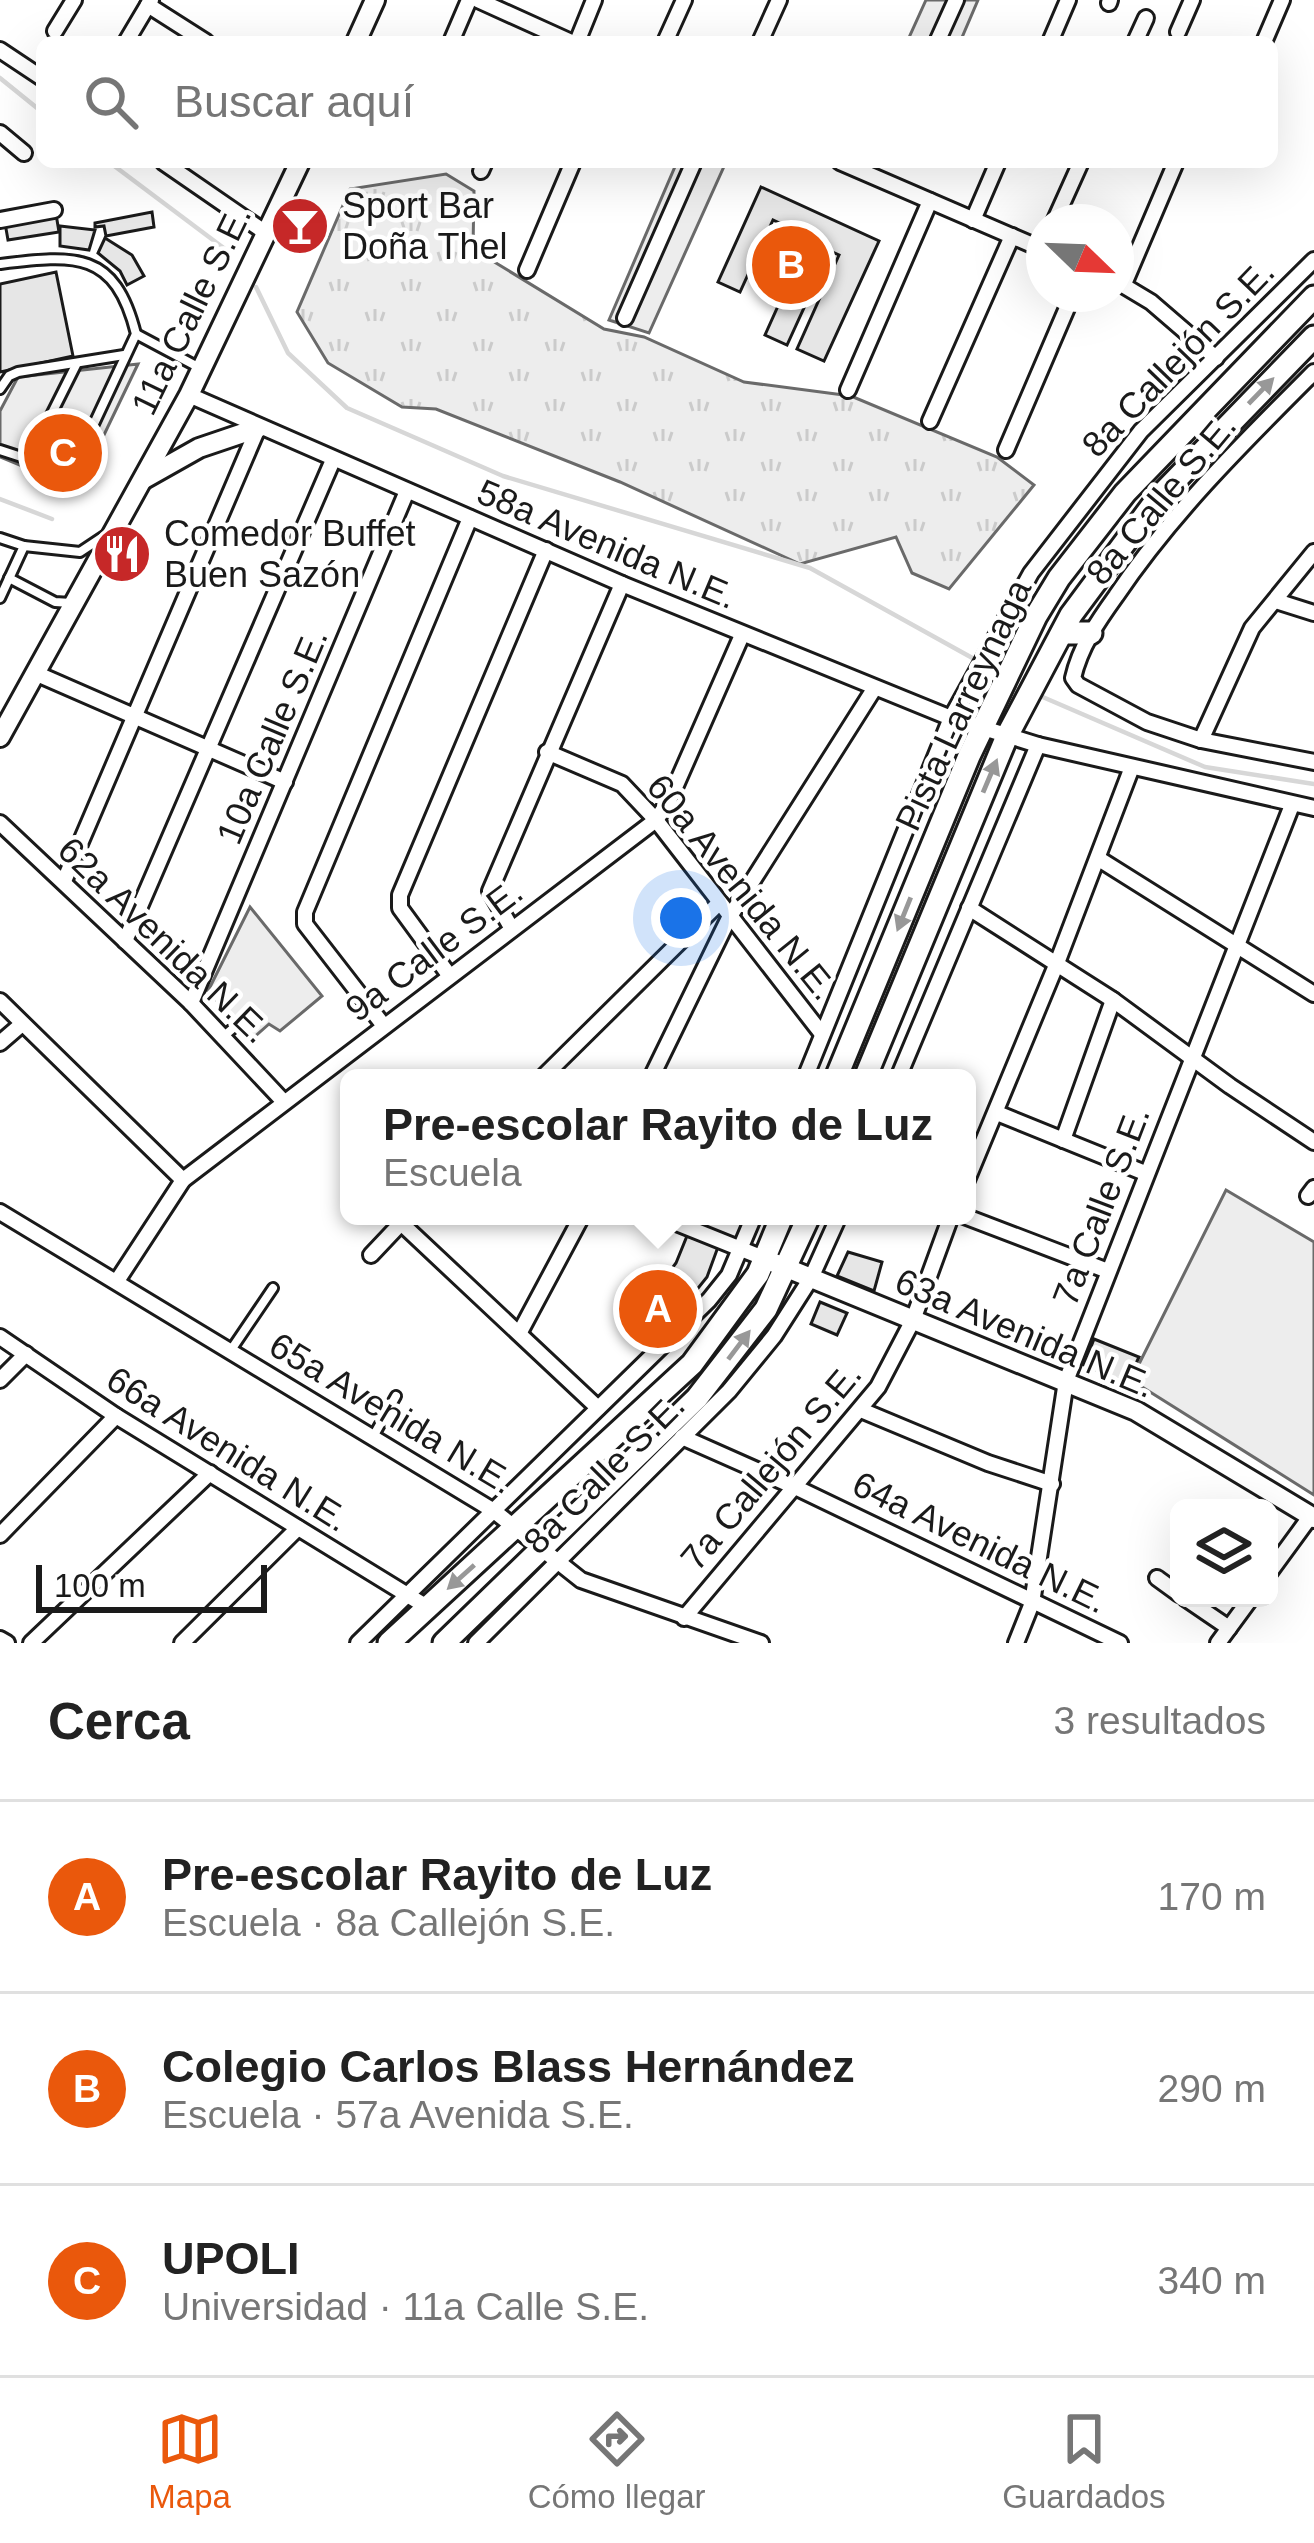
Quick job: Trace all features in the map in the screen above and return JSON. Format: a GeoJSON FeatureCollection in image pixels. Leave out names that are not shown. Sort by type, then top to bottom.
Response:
{"type":"FeatureCollection","features":[{"type":"Feature","properties":{"kind":"main road","name":"Pista Larreynaga"},"geometry":{"type":"LineString","coordinates":[[840,1069],[982,728],[1059,578],[1125,493],[1314,297]]}},
{"type":"Feature","properties":{"kind":"main road","name":"Pista Larreynaga"},"geometry":{"type":"LineString","coordinates":[[870,1069],[1007,736],[1062,633],[1158,498],[1314,337]]}},
{"type":"Feature","properties":{"kind":"main road"},"geometry":{"type":"LineString","coordinates":[[1062,633],[1091,632]]}},
{"type":"Feature","properties":{"kind":"main road"},"geometry":{"type":"LineString","coordinates":[[389,1643],[692,1364],[750,1288],[779,1225]]}},
{"type":"Feature","properties":{"kind":"main road"},"geometry":{"type":"LineString","coordinates":[[444,1643],[548,1555],[697,1398],[766,1309],[805,1225]]}},
{"type":"Feature","properties":{"kind":"street"},"geometry":{"type":"LineString","coordinates":[[56,31],[74,0]]}},
{"type":"Feature","properties":{"kind":"street"},"geometry":{"type":"LineString","coordinates":[[359,36],[375,0]]}},
{"type":"Feature","properties":{"kind":"street"},"geometry":{"type":"LineString","coordinates":[[454,36],[473,0],[495,4],[542,36]]}},
{"type":"Feature","properties":{"kind":"street"},"geometry":{"type":"LineString","coordinates":[[577,36],[594,0]]}},
{"type":"Feature","properties":{"kind":"street"},"geometry":{"type":"LineString","coordinates":[[668,36],[684,0]]}},
{"type":"Feature","properties":{"kind":"street"},"geometry":{"type":"LineString","coordinates":[[763,36],[779,0]]}},
{"type":"Feature","properties":{"kind":"street"},"geometry":{"type":"LineString","coordinates":[[940,36],[956,0]]}},
{"type":"Feature","properties":{"kind":"street"},"geometry":{"type":"LineString","coordinates":[[1053,36],[1069,0]]}},
{"type":"Feature","properties":{"kind":"street"},"geometry":{"type":"LineString","coordinates":[[1178,32],[1192,0]]}},
{"type":"Feature","properties":{"kind":"street"},"geometry":{"type":"LineString","coordinates":[[1267,36],[1282,0]]}},
{"type":"Feature","properties":{"kind":"street"},"geometry":{"type":"LineString","coordinates":[[130,36],[149,3],[197,36]]}},
{"type":"Feature","properties":{"kind":"street"},"geometry":{"type":"LineString","coordinates":[[1138,36],[1146,18]]}},
{"type":"Feature","properties":{"kind":"street"},"geometry":{"type":"LineString","coordinates":[[0,50],[36,75]]}},
{"type":"Feature","properties":{"kind":"street"},"geometry":{"type":"LineString","coordinates":[[0,133],[24,153]]}},
{"type":"Feature","properties":{"kind":"street"},"geometry":{"type":"LineString","coordinates":[[172,168],[266,233]]}},
{"type":"Feature","properties":{"kind":"street","name":"11a Calle S.E."},"geometry":{"type":"LineString","coordinates":[[0,736],[64,608],[89,573],[189,395],[297,168]]}},
{"type":"Feature","properties":{"kind":"street"},"geometry":{"type":"LineString","coordinates":[[527,270],[570,168]]}},
{"type":"Feature","properties":{"kind":"street"},"geometry":{"type":"LineString","coordinates":[[625,318],[691,168]]}},
{"type":"Feature","properties":{"kind":"street"},"geometry":{"type":"LineString","coordinates":[[854,168],[1026,241]]}},
{"type":"Feature","properties":{"kind":"street"},"geometry":{"type":"LineString","coordinates":[[877,178],[881,168]]}},
{"type":"Feature","properties":{"kind":"street"},"geometry":{"type":"LineString","coordinates":[[973,220],[995,168]]}},
{"type":"Feature","properties":{"kind":"street"},"geometry":{"type":"LineString","coordinates":[[1062,204],[1078,168]]}},
{"type":"Feature","properties":{"kind":"street"},"geometry":{"type":"LineString","coordinates":[[1134,252],[1173,168]]}},
{"type":"Feature","properties":{"kind":"street"},"geometry":{"type":"LineString","coordinates":[[848,390],[930,201]]}},
{"type":"Feature","properties":{"kind":"street"},"geometry":{"type":"LineString","coordinates":[[0,220],[54,210]]}},
{"type":"Feature","properties":{"kind":"street"},"geometry":{"type":"LineString","coordinates":[[930,421],[1012,236]]}},
{"type":"Feature","properties":{"kind":"street","name":"8a Callejón S.E."},"geometry":{"type":"LineString","coordinates":[[808,1069],[951,718],[1044,553],[1141,431],[1314,260]]}},
{"type":"Feature","properties":{"kind":"street"},"geometry":{"type":"LineString","coordinates":[[1134,292],[1184,327],[1216,358]]}},
{"type":"Feature","properties":{"kind":"street"},"geometry":{"type":"LineString","coordinates":[[1006,450],[1065,312]]}},
{"type":"Feature","properties":{"kind":"street","name":"8a Calle S.E."},"geometry":{"type":"LineString","coordinates":[[1201,740],[1147,722],[1073,678],[1091,632],[1187,502],[1314,372]]}},
{"type":"Feature","properties":{"kind":"street","name":"58a Avenida N.E."},"geometry":{"type":"LineString","coordinates":[[189,395],[622,584],[951,718],[1037,745],[1314,808]]}},
{"type":"Feature","properties":{"kind":"street"},"geometry":{"type":"LineString","coordinates":[[143,479],[200,448],[258,428]]}},
{"type":"Feature","properties":{"kind":"street"},"geometry":{"type":"LineString","coordinates":[[64,881],[258,428]]}},
{"type":"Feature","properties":{"kind":"street"},"geometry":{"type":"LineString","coordinates":[[124,941],[334,460]]}},
{"type":"Feature","properties":{"kind":"street","name":"10a Calle S.E."},"geometry":{"type":"LineString","coordinates":[[191,1003],[407,491]]}},
{"type":"Feature","properties":{"kind":"street"},"geometry":{"type":"LineString","coordinates":[[384,1026],[305,924],[305,909],[470,518]]}},
{"type":"Feature","properties":{"kind":"street"},"geometry":{"type":"LineString","coordinates":[[449,975],[400,908],[400,895],[546,550]]}},
{"type":"Feature","properties":{"kind":"street"},"geometry":{"type":"LineString","coordinates":[[1314,552],[1252,628],[1201,740],[1314,762]]}},
{"type":"Feature","properties":{"kind":"street"},"geometry":{"type":"LineString","coordinates":[[512,929],[490,891],[622,584]]}},
{"type":"Feature","properties":{"kind":"street"},"geometry":{"type":"LineString","coordinates":[[1276,601],[1314,613]]}},
{"type":"Feature","properties":{"kind":"street","name":"9a Calle S.E."},"geometry":{"type":"LineString","coordinates":[[117,1281],[184,1180],[656,820],[669,801],[742,634]]}},
{"type":"Feature","properties":{"kind":"street"},"geometry":{"type":"LineString","coordinates":[[35,673],[285,782]]}},
{"type":"Feature","properties":{"kind":"street"},"geometry":{"type":"LineString","coordinates":[[655,1069],[729,918],[874,688]]}},
{"type":"Feature","properties":{"kind":"street"},"geometry":{"type":"LineString","coordinates":[[902,1069],[1037,745]]}},
{"type":"Feature","properties":{"kind":"street","name":"60a Avenida N.E."},"geometry":{"type":"LineString","coordinates":[[548,752],[622,784],[656,820],[821,1034]]}},
{"type":"Feature","properties":{"kind":"street"},"geometry":{"type":"LineString","coordinates":[[976,1160],[1132,767]]}},
{"type":"Feature","properties":{"kind":"street","name":"7a Calle S.E."},"geometry":{"type":"LineString","coordinates":[[1016,1643],[1032,1603],[1066,1381],[1292,805]]}},
{"type":"Feature","properties":{"kind":"street","name":"62a Avenida N.E."},"geometry":{"type":"LineString","coordinates":[[0,823],[191,1003],[284,1102]]}},
{"type":"Feature","properties":{"kind":"street"},"geometry":{"type":"LineString","coordinates":[[1099,859],[1314,994]]}},
{"type":"Feature","properties":{"kind":"street"},"geometry":{"type":"LineString","coordinates":[[551,1069],[718,904]]}},
{"type":"Feature","properties":{"kind":"street"},"geometry":{"type":"LineString","coordinates":[[969,908],[1113,1000],[1314,1142]]}},
{"type":"Feature","properties":{"kind":"street"},"geometry":{"type":"LineString","coordinates":[[1064,1140],[1113,1000]]}},
{"type":"Feature","properties":{"kind":"street"},"geometry":{"type":"LineString","coordinates":[[0,1001],[184,1180]]}},
{"type":"Feature","properties":{"kind":"street"},"geometry":{"type":"LineString","coordinates":[[0,1042],[22,1024]]}},
{"type":"Feature","properties":{"kind":"street"},"geometry":{"type":"LineString","coordinates":[[997,1112],[1145,1174]]}},
{"type":"Feature","properties":{"kind":"street","name":"65a Avenida N.E."},"geometry":{"type":"LineString","coordinates":[[0,1212],[518,1525],[581,1580],[760,1643]]}},
{"type":"Feature","properties":{"kind":"street"},"geometry":{"type":"LineString","coordinates":[[976,1221],[1108,1271]]}},
{"type":"Feature","properties":{"kind":"street"},"geometry":{"type":"LineString","coordinates":[[371,1255],[399,1225]]}},
{"type":"Feature","properties":{"kind":"street"},"geometry":{"type":"LineString","coordinates":[[411,1225],[598,1408]]}},
{"type":"Feature","properties":{"kind":"street"},"geometry":{"type":"LineString","coordinates":[[520,1332],[577,1225]]}},
{"type":"Feature","properties":{"kind":"street"},"geometry":{"type":"LineString","coordinates":[[681,1225],[766,1259]]}},
{"type":"Feature","properties":{"kind":"street"},"geometry":{"type":"LineString","coordinates":[[358,1643],[710,1300],[751,1225]]}},
{"type":"Feature","properties":{"kind":"street","name":"8a Calle S.E."},"geometry":{"type":"LineString","coordinates":[[476,1643],[548,1555],[729,1391],[774,1336],[811,1278],[835,1225]]}},
{"type":"Feature","properties":{"kind":"street","name":"7a Callejón S.E."},"geometry":{"type":"LineString","coordinates":[[684,1618],[861,1410],[894,1361],[948,1225]]}},
{"type":"Feature","properties":{"kind":"street","name":"63a Avenida N.E."},"geometry":{"type":"LineString","coordinates":[[766,1259],[1136,1411],[1312,1518]]}},
{"type":"Feature","properties":{"kind":"street","name":"66a Avenida N.E."},"geometry":{"type":"LineString","coordinates":[[0,1337],[116,1416],[427,1607]]}},
{"type":"Feature","properties":{"kind":"street"},"geometry":{"type":"LineString","coordinates":[[0,1380],[26,1354]]}},
{"type":"Feature","properties":{"kind":"street"},"geometry":{"type":"LineString","coordinates":[[861,1410],[1052,1484]]}},
{"type":"Feature","properties":{"kind":"street"},"geometry":{"type":"LineString","coordinates":[[0,1535],[116,1416]]}},
{"type":"Feature","properties":{"kind":"street","name":"64a Avenida N.E."},"geometry":{"type":"LineString","coordinates":[[682,1437],[795,1486],[1120,1643]]}},
{"type":"Feature","properties":{"kind":"street"},"geometry":{"type":"LineString","coordinates":[[31,1643],[210,1472]]}},
{"type":"Feature","properties":{"kind":"street"},"geometry":{"type":"LineString","coordinates":[[1278,1561],[1312,1518]]}},
{"type":"Feature","properties":{"kind":"street"},"geometry":{"type":"LineString","coordinates":[[182,1643],[298,1528]]}},
{"type":"Feature","properties":{"kind":"street"},"geometry":{"type":"LineString","coordinates":[[1157,1578],[1170,1587]]}},
{"type":"Feature","properties":{"kind":"street"},"geometry":{"type":"LineString","coordinates":[[1198,1607],[1229,1628]]}},
{"type":"Feature","properties":{"kind":"street"},"geometry":{"type":"LineString","coordinates":[[1218,1643],[1244,1607]]}},
{"type":"Feature","properties":{"kind":"lane"},"geometry":{"type":"LineString","coordinates":[[0,264],[43,259],[86,262],[103,270],[120,287],[136,334],[201,369]]}},
{"type":"Feature","properties":{"kind":"lane"},"geometry":{"type":"LineString","coordinates":[[0,450],[68,468],[77,460],[136,334]]}},
{"type":"Feature","properties":{"kind":"lane"},"geometry":{"type":"LineString","coordinates":[[0,389],[18,372],[125,355]]}},
{"type":"Feature","properties":{"kind":"lane"},"geometry":{"type":"LineString","coordinates":[[29,460],[77,364]]}},
{"type":"Feature","properties":{"kind":"lane"},"geometry":{"type":"LineString","coordinates":[[0,538],[24,546],[80,552],[117,522]]}},
{"type":"Feature","properties":{"kind":"lane"},"geometry":{"type":"LineString","coordinates":[[0,598],[24,546]]}},
{"type":"Feature","properties":{"kind":"lane"},"geometry":{"type":"LineString","coordinates":[[80,552],[89,573]]}},
{"type":"Feature","properties":{"kind":"lane"},"geometry":{"type":"LineString","coordinates":[[9,578],[64,608]]}},
{"type":"Feature","properties":{"kind":"lane"},"geometry":{"type":"LineString","coordinates":[[222,1037],[238,1024]]}},
{"type":"Feature","properties":{"kind":"lane"},"geometry":{"type":"LineString","coordinates":[[231,1350],[273,1288]]}},
{"type":"Feature","properties":{"kind":"lane"},"geometry":{"type":"LineString","coordinates":[[374,1435],[397,1396]]}},
{"type":"Feature","properties":{"kind":"shaded area"},"geometry":{"type":"Polygon","coordinates":[[[926,0],[978,0],[963,36],[910,36],[926,0]]]}},
{"type":"Feature","properties":{"kind":"shaded area"},"geometry":{"type":"Polygon","coordinates":[[[674,168],[723,168],[649,333],[609,320],[674,168]]]}},
{"type":"Feature","properties":{"kind":"shaded area"},"geometry":{"type":"Polygon","coordinates":[[[138,364],[78,489],[0,457],[0,411],[18,377],[138,364]]]}},
{"type":"Feature","properties":{"kind":"shaded area"},"geometry":{"type":"Polygon","coordinates":[[[250,907],[322,996],[280,1031],[269,1024],[252,1039],[208,991],[250,907]]]}},
{"type":"Feature","properties":{"kind":"shaded area"},"geometry":{"type":"Polygon","coordinates":[[[1226,1190],[1314,1242],[1314,1495],[1131,1380],[1226,1190]]]}},
{"type":"Feature","properties":{"kind":"green space"},"geometry":{"type":"Polygon","coordinates":[[[446,174],[474,191],[473,249],[604,329],[644,337],[744,382],[851,396],[997,457],[1034,485],[949,589],[912,573],[896,537],[800,564],[620,482],[436,409],[402,407],[328,363],[297,312],[350,189],[446,174]]]}},
{"type":"Feature","properties":{"kind":"building"},"geometry":{"type":"Polygon","coordinates":[[[761,187],[879,241],[824,361],[797,349],[839,255],[830,251],[787,345],[765,335],[809,237],[773,220],[740,292],[718,282],[761,187]]]}},
{"type":"Feature","properties":{"kind":"building"},"geometry":{"type":"Polygon","coordinates":[[[152,212],[154,227],[106,236],[104,226],[95,227],[95,223],[152,212]]]}},
{"type":"Feature","properties":{"kind":"building"},"geometry":{"type":"Polygon","coordinates":[[[56,214],[59,232],[8,240],[5,223],[56,214]]]}},
{"type":"Feature","properties":{"kind":"building"},"geometry":{"type":"Polygon","coordinates":[[[60,226],[95,230],[89,250],[60,246],[60,226]]]}},
{"type":"Feature","properties":{"kind":"building"},"geometry":{"type":"Polygon","coordinates":[[[105,238],[132,255],[144,276],[127,285],[120,271],[98,253],[105,238]]]}},
{"type":"Feature","properties":{"kind":"building"},"geometry":{"type":"Polygon","coordinates":[[[56,272],[73,356],[0,372],[0,284],[56,272]]]}},
{"type":"Feature","properties":{"kind":"building"},"geometry":{"type":"Polygon","coordinates":[[[687,1236],[718,1247],[707,1277],[687,1302],[661,1283],[687,1236]]]}},
{"type":"Feature","properties":{"kind":"building"},"geometry":{"type":"Polygon","coordinates":[[[848,1252],[882,1262],[874,1291],[837,1276],[848,1252]]]}},
{"type":"Feature","properties":{"kind":"building"},"geometry":{"type":"Polygon","coordinates":[[[820,1302],[847,1313],[837,1335],[811,1324],[820,1302]]]}},
{"type":"Feature","properties":{"kind":"building"},"geometry":{"type":"Polygon","coordinates":[[[1094,1339],[1139,1357],[1127,1383],[1084,1365],[1094,1339]]]}},
{"type":"Feature","properties":{"kind":"waterway"},"geometry":{"type":"LineString","coordinates":[[0,78],[36,107]]}},
{"type":"Feature","properties":{"kind":"waterway"},"geometry":{"type":"LineString","coordinates":[[117,168],[229,252]]}},
{"type":"Feature","properties":{"kind":"waterway"},"geometry":{"type":"LineString","coordinates":[[256,287],[288,353],[347,408],[503,476],[810,568],[976,660]]}},
{"type":"Feature","properties":{"kind":"waterway"},"geometry":{"type":"LineString","coordinates":[[0,499],[52,519]]}},
{"type":"Feature","properties":{"kind":"waterway"},"geometry":{"type":"LineString","coordinates":[[1038,695],[1205,767],[1314,784]]}},
{"type":"Feature","properties":{"kind":"place","name":"Sport Bar Doña Thel"},"geometry":{"type":"Point","coordinates":[300,226]}},
{"type":"Feature","properties":{"kind":"place","name":"Colegio Carlos Blass Hernández"},"geometry":{"type":"Point","coordinates":[791,265]}},
{"type":"Feature","properties":{"kind":"place","name":"UPOLI"},"geometry":{"type":"Point","coordinates":[63,453]}},
{"type":"Feature","properties":{"kind":"place","name":"Comedor Buffet Buen Sazón"},"geometry":{"type":"Point","coordinates":[122,554]}},
{"type":"Feature","properties":{"kind":"place","name":"Pre-escolar Rayito de Luz"},"geometry":{"type":"Point","coordinates":[658,1309]}}]}
